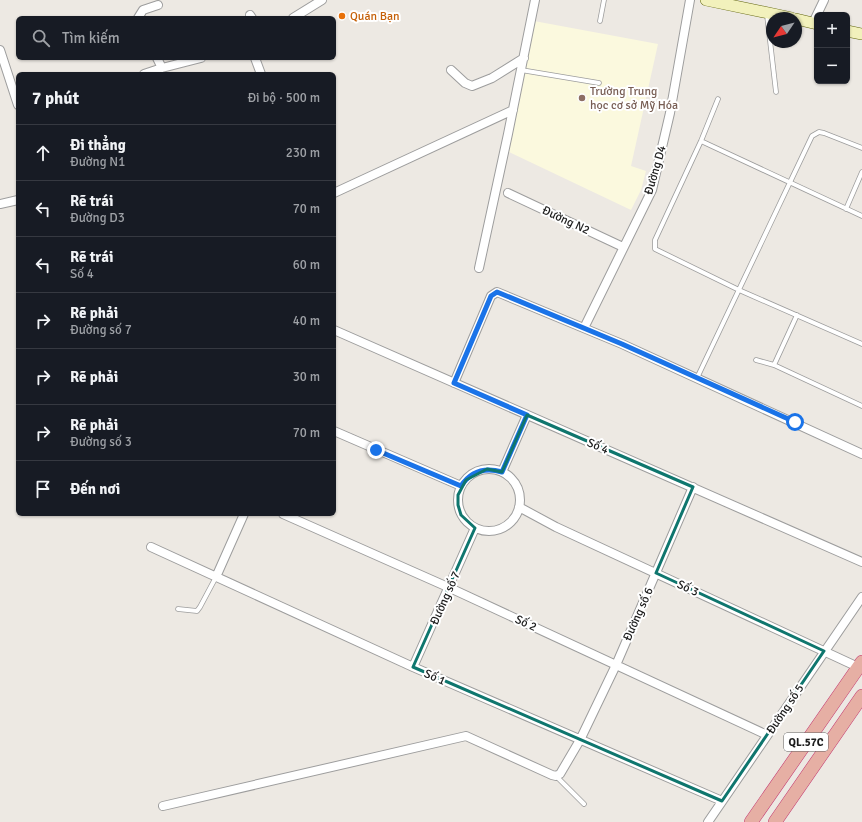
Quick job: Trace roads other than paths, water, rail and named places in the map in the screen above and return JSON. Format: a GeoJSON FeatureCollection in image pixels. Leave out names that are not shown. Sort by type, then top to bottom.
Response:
{"type":"FeatureCollection","features":[{"type":"Feature","properties":{"kind":"highway","name":"QL.57C"},"geometry":{"type":"LineString","coordinates":[[751,822],[860,664]]}},
{"type":"Feature","properties":{"kind":"highway","name":"QL.57C"},"geometry":{"type":"LineString","coordinates":[[779,819],[862,696]]}},
{"type":"Feature","properties":{"kind":"highway"},"geometry":{"type":"LineString","coordinates":[[763,804],[779,819]]}},
{"type":"Feature","properties":{"kind":"main road"},"geometry":{"type":"LineString","coordinates":[[706,0],[743,3],[767,12]]}},
{"type":"Feature","properties":{"kind":"main road"},"geometry":{"type":"LineString","coordinates":[[802,20],[814,23]]}},
{"type":"Feature","properties":{"kind":"main road"},"geometry":{"type":"LineString","coordinates":[[850,32],[862,34]]}},
{"type":"Feature","properties":{"kind":"street"},"geometry":{"type":"LineString","coordinates":[[296,16],[322,0]]}},
{"type":"Feature","properties":{"kind":"street"},"geometry":{"type":"LineString","coordinates":[[479,268],[535,0]]}},
{"type":"Feature","properties":{"kind":"street","name":"Đường D4"},"geometry":{"type":"LineString","coordinates":[[584,328],[652,190],[670,113],[690,0]]}},
{"type":"Feature","properties":{"kind":"street"},"geometry":{"type":"LineString","coordinates":[[819,12],[824,0]]}},
{"type":"Feature","properties":{"kind":"street"},"geometry":{"type":"LineString","coordinates":[[139,16],[143,10],[158,6]]}},
{"type":"Feature","properties":{"kind":"street"},"geometry":{"type":"LineString","coordinates":[[0,50],[16,99]]}},
{"type":"Feature","properties":{"kind":"street"},"geometry":{"type":"LineString","coordinates":[[451,70],[465,83],[472,86],[492,78],[524,58]]}},
{"type":"Feature","properties":{"kind":"street"},"geometry":{"type":"LineString","coordinates":[[158,60],[162,68]]}},
{"type":"Feature","properties":{"kind":"street"},"geometry":{"type":"LineString","coordinates":[[152,72],[193,60]]}},
{"type":"Feature","properties":{"kind":"street"},"geometry":{"type":"LineString","coordinates":[[256,60],[261,72]]}},
{"type":"Feature","properties":{"kind":"street"},"geometry":{"type":"LineString","coordinates":[[336,192],[513,110]]}},
{"type":"Feature","properties":{"kind":"street","name":"Đường N2"},"geometry":{"type":"LineString","coordinates":[[508,193],[624,247]]}},
{"type":"Feature","properties":{"kind":"street"},"geometry":{"type":"LineString","coordinates":[[0,204],[16,200]]}},
{"type":"Feature","properties":{"kind":"street"},"geometry":{"type":"LineString","coordinates":[[454,383],[491,296],[497,292],[584,328],[697,378],[862,454]]}},
{"type":"Feature","properties":{"kind":"street","name":"Số 4"},"geometry":{"type":"LineString","coordinates":[[336,331],[862,562]]}},
{"type":"Feature","properties":{"kind":"street"},"geometry":{"type":"LineString","coordinates":[[502,472],[527,415]]}},
{"type":"Feature","properties":{"kind":"street"},"geometry":{"type":"LineString","coordinates":[[336,432],[461,486]]}},
{"type":"Feature","properties":{"kind":"street"},"geometry":{"type":"LineString","coordinates":[[487,469],[502,472],[513,481],[519,493],[519,507],[515,517],[502,528],[486,531],[475,528],[467,522],[460,510],[458,495],[461,486],[466,480],[479,471],[487,469]]}},
{"type":"Feature","properties":{"kind":"street","name":"Đường số 6"},"geometry":{"type":"LineString","coordinates":[[556,776],[563,771],[580,740],[616,665],[693,487]]}},
{"type":"Feature","properties":{"kind":"street","name":"Số 3"},"geometry":{"type":"LineString","coordinates":[[519,507],[556,527],[824,651],[860,664]]}},
{"type":"Feature","properties":{"kind":"street"},"geometry":{"type":"LineString","coordinates":[[216,577],[243,516]]}},
{"type":"Feature","properties":{"kind":"street","name":"Số 2"},"geometry":{"type":"LineString","coordinates":[[288,516],[450,588],[767,735]]}},
{"type":"Feature","properties":{"kind":"street","name":"Đường số 7"},"geometry":{"type":"LineString","coordinates":[[413,667],[450,588],[475,528]]}},
{"type":"Feature","properties":{"kind":"street","name":"Số 1"},"geometry":{"type":"LineString","coordinates":[[151,547],[413,667],[722,801]]}},
{"type":"Feature","properties":{"kind":"street","name":"Đường số 5"},"geometry":{"type":"LineString","coordinates":[[708,822],[862,597]]}},
{"type":"Feature","properties":{"kind":"street"},"geometry":{"type":"LineString","coordinates":[[163,806],[466,736],[556,776]]}},
{"type":"Feature","properties":{"kind":"lane"},"geometry":{"type":"LineString","coordinates":[[600,21],[604,0]]}},
{"type":"Feature","properties":{"kind":"lane"},"geometry":{"type":"LineString","coordinates":[[771,48],[776,92]]}},
{"type":"Feature","properties":{"kind":"lane"},"geometry":{"type":"LineString","coordinates":[[521,70],[599,83]]}},
{"type":"Feature","properties":{"kind":"lane"},"geometry":{"type":"LineString","coordinates":[[718,99],[701,142],[655,240],[654,246],[660,252],[739,290],[862,344]]}},
{"type":"Feature","properties":{"kind":"lane"},"geometry":{"type":"LineString","coordinates":[[697,378],[809,140],[815,133],[824,132],[862,148]]}},
{"type":"Feature","properties":{"kind":"lane"},"geometry":{"type":"LineString","coordinates":[[701,142],[862,216]]}},
{"type":"Feature","properties":{"kind":"lane"},"geometry":{"type":"LineString","coordinates":[[846,209],[862,172]]}},
{"type":"Feature","properties":{"kind":"lane"},"geometry":{"type":"LineString","coordinates":[[774,365],[797,315]]}},
{"type":"Feature","properties":{"kind":"lane"},"geometry":{"type":"LineString","coordinates":[[756,360],[774,365],[862,406]]}},
{"type":"Feature","properties":{"kind":"lane"},"geometry":{"type":"LineString","coordinates":[[178,609],[197,611],[216,577]]}},
{"type":"Feature","properties":{"kind":"lane"},"geometry":{"type":"LineString","coordinates":[[556,776],[584,804]]}},
{"type":"Feature","properties":{"kind":"place","name":"Quán Bạn"},"geometry":{"type":"Point","coordinates":[342,16]}},
{"type":"Feature","properties":{"kind":"place","name":"Trường Trung học cơ sở Mỹ Hóa"},"geometry":{"type":"Point","coordinates":[582,98]}}]}
